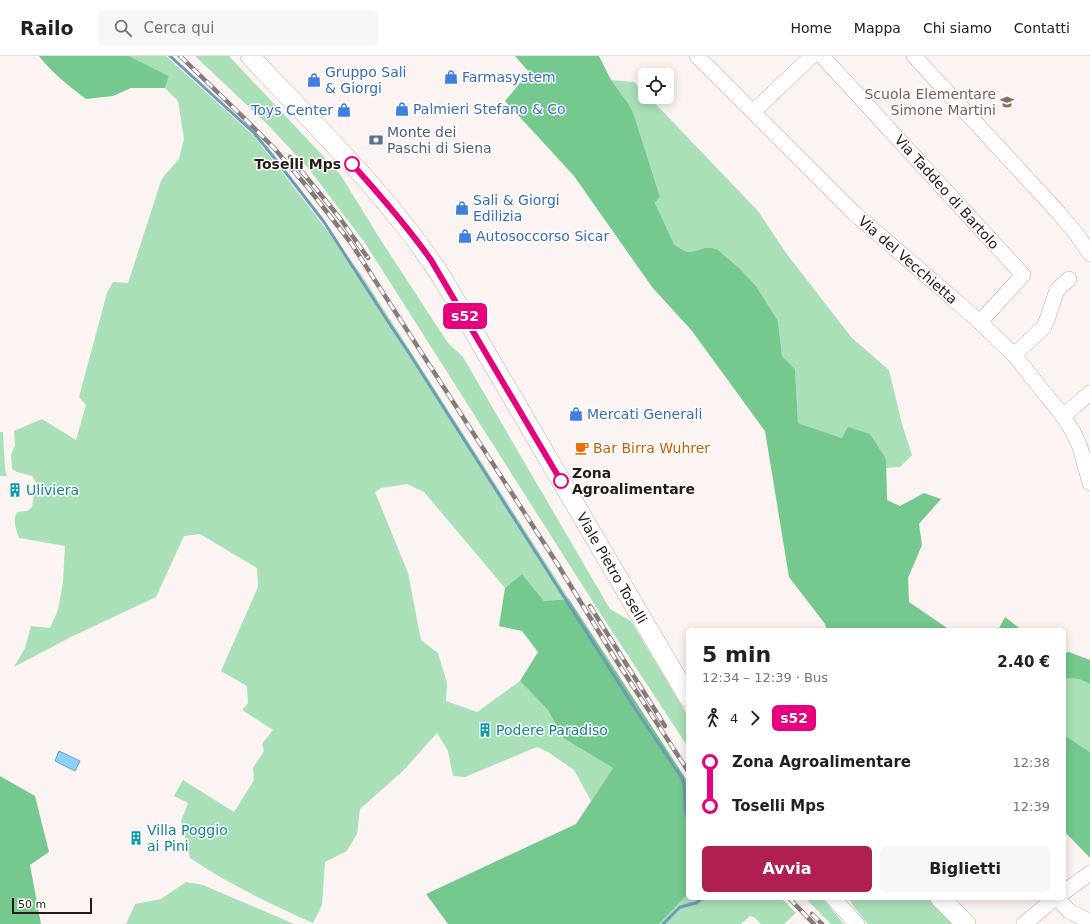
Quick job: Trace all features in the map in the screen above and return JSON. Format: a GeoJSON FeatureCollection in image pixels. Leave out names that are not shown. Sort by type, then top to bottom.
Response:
{"type":"FeatureCollection","features":[{"type":"Feature","properties":{"kind":"main road","name":"Viale Pietro Toselli"},"geometry":{"type":"LineString","coordinates":[[250,56],[382,197],[423,248],[447,286],[686,694]]}},
{"type":"Feature","properties":{"kind":"main road"},"geometry":{"type":"LineString","coordinates":[[942,900],[966,924]]}},
{"type":"Feature","properties":{"kind":"main road"},"geometry":{"type":"LineString","coordinates":[[955,900],[979,924]]}},
{"type":"Feature","properties":{"kind":"street","name":"Via del Vecchietta"},"geometry":{"type":"LineString","coordinates":[[697,56],[854,213],[980,322],[1014,355],[1063,416],[1073,432],[1080,448],[1090,483]]}},
{"type":"Feature","properties":{"kind":"street","name":"Via Taddeo di Bartolo"},"geometry":{"type":"LineString","coordinates":[[822,56],[1023,275],[980,322]]}},
{"type":"Feature","properties":{"kind":"street"},"geometry":{"type":"LineString","coordinates":[[914,56],[1058,212],[1075,232],[1090,254]]}},
{"type":"Feature","properties":{"kind":"street"},"geometry":{"type":"LineString","coordinates":[[754,112],[806,58]]}},
{"type":"Feature","properties":{"kind":"street"},"geometry":{"type":"LineString","coordinates":[[1014,355],[1044,327],[1057,290],[1069,279]]}},
{"type":"Feature","properties":{"kind":"street"},"geometry":{"type":"LineString","coordinates":[[1063,416],[1090,393]]}},
{"type":"Feature","properties":{"kind":"street"},"geometry":{"type":"LineString","coordinates":[[1066,891],[1090,873]]}},
{"type":"Feature","properties":{"kind":"street"},"geometry":{"type":"LineString","coordinates":[[834,900],[857,924]]}},
{"type":"Feature","properties":{"kind":"street"},"geometry":{"type":"LineString","coordinates":[[841,900],[857,924]]}},
{"type":"Feature","properties":{"kind":"street"},"geometry":{"type":"LineString","coordinates":[[1024,924],[1054,900]]}},
{"type":"Feature","properties":{"kind":"street"},"geometry":{"type":"LineString","coordinates":[[1058,900],[1069,911],[1090,922]]}},
{"type":"Feature","properties":{"kind":"green space"},"geometry":{"type":"Polygon","coordinates":[[[39,56],[129,56],[169,76],[165,88],[131,88],[113,96],[86,99],[55,74],[39,56]]]}},
{"type":"Feature","properties":{"kind":"green space"},"geometry":{"type":"Polygon","coordinates":[[[129,56],[166,56],[254,136],[361,274],[569,599],[544,601],[522,574],[505,588],[424,492],[407,484],[381,488],[375,492],[408,573],[421,640],[438,653],[447,683],[446,701],[477,712],[520,681],[548,710],[563,738],[613,768],[591,801],[574,770],[548,752],[537,747],[465,777],[453,776],[448,751],[437,733],[403,771],[360,809],[357,834],[347,851],[325,862],[322,905],[313,923],[235,885],[190,858],[181,821],[188,803],[174,796],[183,780],[234,812],[254,780],[253,768],[264,751],[262,744],[273,730],[242,710],[248,703],[247,686],[221,671],[258,587],[257,568],[200,534],[184,536],[156,597],[71,637],[14,667],[25,648],[31,626],[50,628],[58,610],[63,582],[65,546],[19,538],[15,525],[15,518],[18,512],[27,511],[32,507],[36,482],[32,476],[12,469],[11,455],[15,445],[14,431],[42,419],[76,440],[86,405],[79,397],[107,293],[113,282],[128,283],[161,181],[179,159],[184,139],[178,101],[165,88],[169,76],[129,56]]]}},
{"type":"Feature","properties":{"kind":"green space"},"geometry":{"type":"Polygon","coordinates":[[[195,56],[229,56],[340,174],[382,242],[448,343],[463,357],[610,609],[631,621],[686,713],[686,744],[600,613],[365,243],[309,169],[270,127],[195,56]]]}},
{"type":"Feature","properties":{"kind":"green space"},"geometry":{"type":"Polygon","coordinates":[[[515,56],[599,56],[611,80],[633,112],[660,197],[655,203],[674,244],[687,252],[704,248],[718,250],[740,269],[756,286],[778,321],[782,356],[795,369],[798,423],[842,438],[848,427],[870,434],[886,459],[887,500],[900,506],[924,493],[941,499],[919,524],[922,545],[908,578],[909,602],[947,628],[826,628],[825,624],[789,577],[765,431],[692,331],[652,287],[574,176],[505,101],[529,72],[515,56]]]}},
{"type":"Feature","properties":{"kind":"green space"},"geometry":{"type":"Polygon","coordinates":[[[611,80],[634,82],[638,86],[638,104],[656,104],[758,211],[786,253],[852,338],[889,370],[902,424],[912,455],[900,467],[886,468],[886,458],[842,438],[798,423],[795,369],[782,356],[778,321],[756,286],[723,254],[704,248],[687,252],[674,244],[655,203],[660,197],[633,112],[611,80]]]}},
{"type":"Feature","properties":{"kind":"green space"},"geometry":{"type":"Polygon","coordinates":[[[0,432],[3,432],[5,469],[7,476],[0,476],[0,432]]]}},
{"type":"Feature","properties":{"kind":"green space"},"geometry":{"type":"Polygon","coordinates":[[[522,574],[544,601],[569,599],[686,779],[686,896],[659,924],[448,924],[426,894],[576,824],[613,768],[563,738],[548,710],[520,681],[538,652],[522,631],[499,626],[505,588],[522,574]]]}},
{"type":"Feature","properties":{"kind":"green space"},"geometry":{"type":"Polygon","coordinates":[[[1005,617],[1019,628],[999,628],[1005,617]]]}},
{"type":"Feature","properties":{"kind":"green space"},"geometry":{"type":"Polygon","coordinates":[[[1069,652],[1090,660],[1090,684],[1079,679],[1066,678],[1066,653],[1069,652]]]}},
{"type":"Feature","properties":{"kind":"green space"},"geometry":{"type":"Polygon","coordinates":[[[1066,678],[1079,679],[1090,684],[1090,752],[1066,736],[1066,678]]]}},
{"type":"Feature","properties":{"kind":"green space"},"geometry":{"type":"Polygon","coordinates":[[[1066,736],[1090,752],[1090,858],[1066,833],[1066,736]]]}},
{"type":"Feature","properties":{"kind":"green space"},"geometry":{"type":"Polygon","coordinates":[[[0,776],[35,796],[49,852],[30,865],[41,924],[0,924],[0,776]]]}},
{"type":"Feature","properties":{"kind":"green space"},"geometry":{"type":"Polygon","coordinates":[[[186,882],[203,885],[294,924],[126,924],[135,904],[161,899],[186,882]]]}},
{"type":"Feature","properties":{"kind":"green space"},"geometry":{"type":"Polygon","coordinates":[[[686,896],[686,900],[783,900],[796,913],[784,924],[761,924],[754,917],[750,916],[741,924],[659,924],[686,896]]]}},
{"type":"Feature","properties":{"kind":"green space"},"geometry":{"type":"Polygon","coordinates":[[[807,900],[824,900],[844,924],[831,924],[807,900]]]}},
{"type":"Feature","properties":{"kind":"green space"},"geometry":{"type":"Polygon","coordinates":[[[850,900],[931,900],[958,924],[868,924],[850,900]]]}},
{"type":"Feature","properties":{"kind":"water"},"geometry":{"type":"Polygon","coordinates":[[[59,751],[80,761],[75,771],[55,761],[59,751]]]}},
{"type":"Feature","properties":{"kind":"waterway"},"geometry":{"type":"LineString","coordinates":[[170,56],[254,133],[324,222],[636,710],[682,778],[684,783],[686,814]]}},
{"type":"Feature","properties":{"kind":"waterway"},"geometry":{"type":"LineString","coordinates":[[663,924],[680,907],[696,903],[700,900]]}},
{"type":"Feature","properties":{"kind":"railway"},"geometry":{"type":"LineString","coordinates":[[180,56],[274,148],[309,189],[351,243],[558,565],[616,660],[686,768]]}},
{"type":"Feature","properties":{"kind":"railway"},"geometry":{"type":"LineString","coordinates":[[290,157],[339,217],[368,258]]}},
{"type":"Feature","properties":{"kind":"railway"},"geometry":{"type":"LineString","coordinates":[[590,606],[665,726]]}},
{"type":"Feature","properties":{"kind":"railway"},"geometry":{"type":"LineString","coordinates":[[791,900],[814,924]]}},
{"type":"Feature","properties":{"kind":"railway"},"geometry":{"type":"LineString","coordinates":[[812,914],[822,924]]}},
{"type":"Feature","properties":{"kind":"bus line","name":"s52"},"geometry":{"type":"LineString","coordinates":[[352,164],[395,212],[431,260],[561,481]]}},
{"type":"Feature","properties":{"kind":"place","name":"Farmasystem"},"geometry":{"type":"Point","coordinates":[451,77]}},
{"type":"Feature","properties":{"kind":"place","name":"Gruppo Sali & Giorgi"},"geometry":{"type":"Point","coordinates":[314,80]}},
{"type":"Feature","properties":{"kind":"place","name":"Scuola Elementare Simone Martini"},"geometry":{"type":"Point","coordinates":[1007,102]}},
{"type":"Feature","properties":{"kind":"place","name":"Palmieri Stefano & Co"},"geometry":{"type":"Point","coordinates":[402,109]}},
{"type":"Feature","properties":{"kind":"place","name":"Toys Center"},"geometry":{"type":"Point","coordinates":[344,110]}},
{"type":"Feature","properties":{"kind":"place","name":"Monte dei Paschi di Siena"},"geometry":{"type":"Point","coordinates":[376,140]}},
{"type":"Feature","properties":{"kind":"place","name":"Toselli Mps"},"geometry":{"type":"Point","coordinates":[352,164]}},
{"type":"Feature","properties":{"kind":"place","name":"Sali & Giorgi Edilizia"},"geometry":{"type":"Point","coordinates":[462,208]}},
{"type":"Feature","properties":{"kind":"place","name":"Autosoccorso Sicar"},"geometry":{"type":"Point","coordinates":[465,236]}},
{"type":"Feature","properties":{"kind":"place","name":"Mercati Generali"},"geometry":{"type":"Point","coordinates":[576,414]}},
{"type":"Feature","properties":{"kind":"place","name":"Bar Birra Wuhrer"},"geometry":{"type":"Point","coordinates":[582,448]}},
{"type":"Feature","properties":{"kind":"place","name":"Zona Agroalimentare"},"geometry":{"type":"Point","coordinates":[561,481]}},
{"type":"Feature","properties":{"kind":"place","name":"Uliviera"},"geometry":{"type":"Point","coordinates":[15,490]}},
{"type":"Feature","properties":{"kind":"place","name":"Podere Paradiso"},"geometry":{"type":"Point","coordinates":[485,730]}},
{"type":"Feature","properties":{"kind":"place","name":"Villa Poggio ai Pini"},"geometry":{"type":"Point","coordinates":[136,838]}}]}
